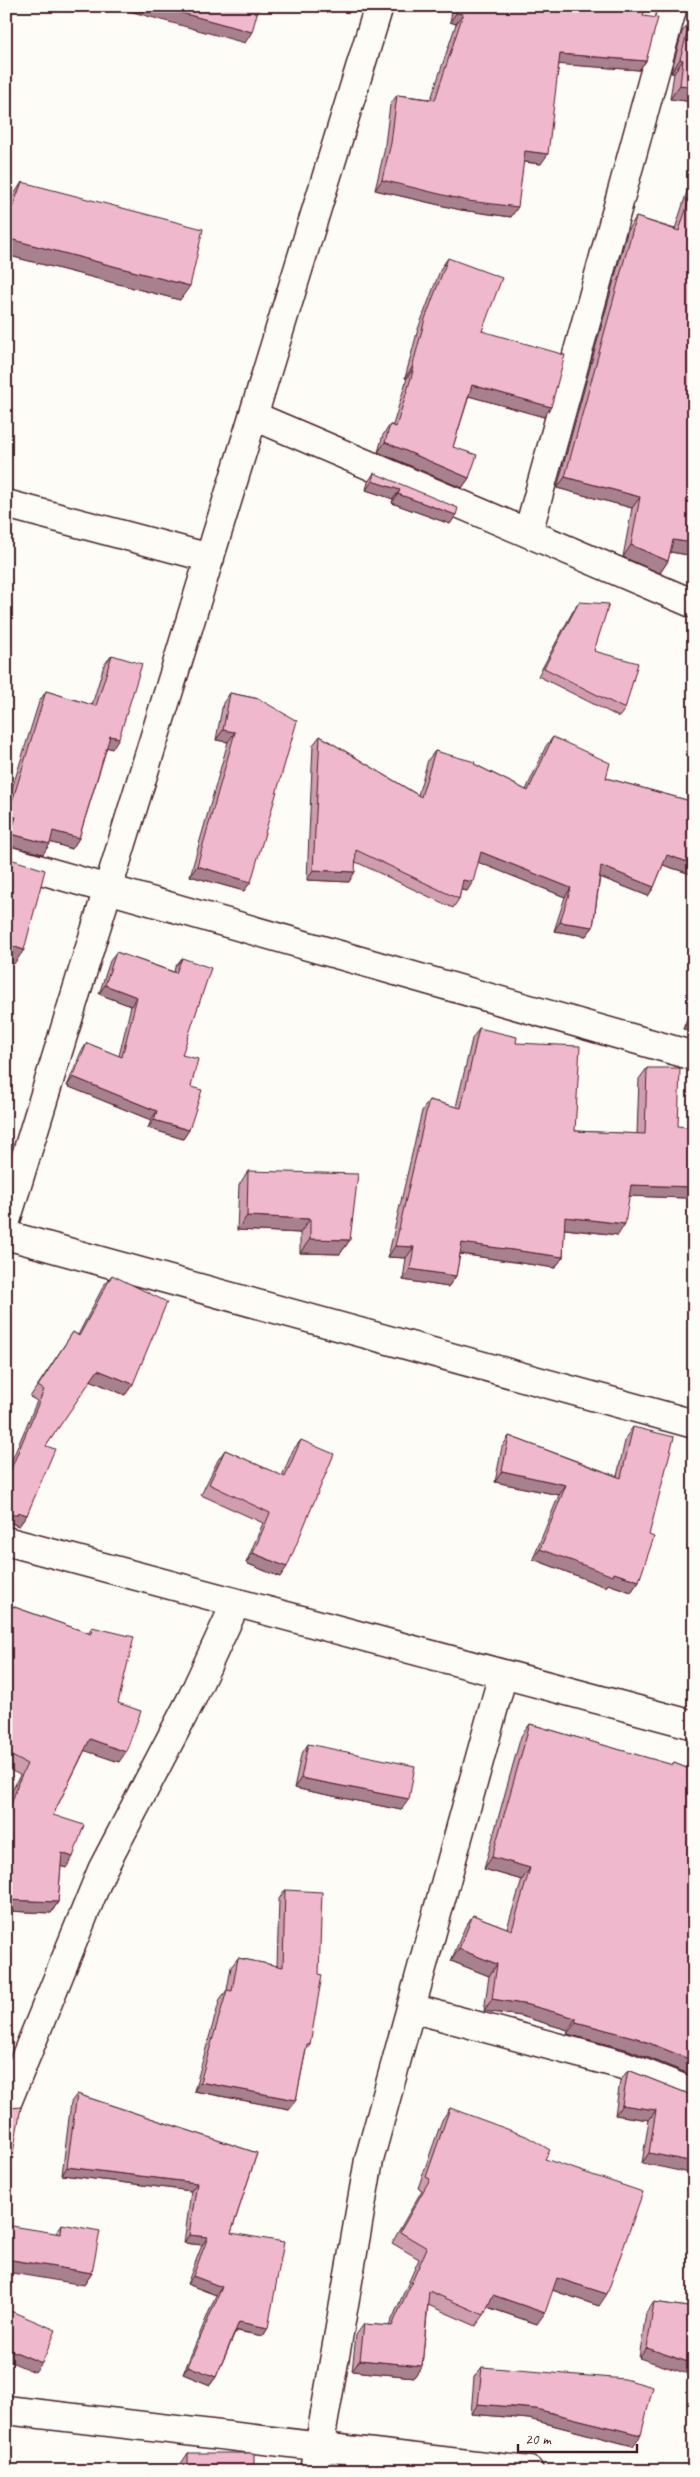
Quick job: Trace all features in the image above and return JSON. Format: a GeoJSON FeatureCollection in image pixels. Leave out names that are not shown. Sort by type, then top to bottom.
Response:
{"type":"FeatureCollection","features":[{"type":"Feature","properties":{"kind":"street"},"geometry":{"type":"LineString","coordinates":[[6,1221],[16,1157],[108,889],[379,6]]}},
{"type":"Feature","properties":{"kind":"street"},"geometry":{"type":"LineString","coordinates":[[528,533],[673,6]]}},
{"type":"Feature","properties":{"kind":"street"},"geometry":{"type":"LineString","coordinates":[[254,416],[694,604]]}},
{"type":"Feature","properties":{"kind":"street"},"geometry":{"type":"LineString","coordinates":[[6,504],[210,558]]}},
{"type":"Feature","properties":{"kind":"street"},"geometry":{"type":"LineString","coordinates":[[6,860],[694,1056]]}},
{"type":"Feature","properties":{"kind":"street"},"geometry":{"type":"LineString","coordinates":[[6,1235],[694,1424]]}},
{"type":"Feature","properties":{"kind":"street"},"geometry":{"type":"LineString","coordinates":[[6,1541],[694,1725]]}},
{"type":"Feature","properties":{"kind":"street"},"geometry":{"type":"LineString","coordinates":[[6,2106],[102,1870],[192,1698],[236,1603]]}},
{"type":"Feature","properties":{"kind":"street"},"geometry":{"type":"LineString","coordinates":[[317,2458],[369,2160],[503,1674]]}},
{"type":"Feature","properties":{"kind":"street"},"geometry":{"type":"LineString","coordinates":[[411,2008],[623,2065],[694,2093]]}},
{"type":"Feature","properties":{"kind":"street"},"geometry":{"type":"LineString","coordinates":[[6,2410],[317,2458],[529,2471]]}},
{"type":"Feature","properties":{"kind":"building"},"geometry":{"type":"Polygon","coordinates":[[[156,6],[259,6],[252,32],[156,6]]]}},
{"type":"Feature","properties":{"kind":"building"},"geometry":{"type":"Polygon","coordinates":[[[458,6],[634,6],[645,9],[643,16],[658,18],[646,61],[560,54],[548,154],[525,151],[518,207],[468,201],[382,180],[391,143],[397,95],[435,100],[463,14],[456,13],[458,6]]]}},
{"type":"Feature","properties":{"kind":"building"},"geometry":{"type":"Polygon","coordinates":[[[691,19],[694,19],[694,87],[680,85],[683,60],[680,59],[691,19]]]}},
{"type":"Feature","properties":{"kind":"building"},"geometry":{"type":"Polygon","coordinates":[[[22,182],[203,229],[190,286],[6,238],[6,224],[22,182]]]}},
{"type":"Feature","properties":{"kind":"building"},"geometry":{"type":"Polygon","coordinates":[[[694,185],[694,543],[673,540],[668,561],[631,545],[640,497],[565,477],[636,217],[679,231],[694,185]]]}},
{"type":"Feature","properties":{"kind":"building"},"geometry":{"type":"Polygon","coordinates":[[[448,258],[502,278],[482,331],[565,355],[551,407],[472,385],[453,447],[477,455],[469,478],[385,442],[390,425],[396,427],[414,368],[412,368],[425,319],[448,258]]]}},
{"type":"Feature","properties":{"kind":"building"},"geometry":{"type":"Polygon","coordinates":[[[374,473],[458,508],[456,515],[398,494],[400,490],[372,481],[374,473]]]}},
{"type":"Feature","properties":{"kind":"building"},"geometry":{"type":"Polygon","coordinates":[[[579,602],[609,604],[594,651],[638,663],[625,709],[544,668],[579,602]]]}},
{"type":"Feature","properties":{"kind":"building"},"geometry":{"type":"Polygon","coordinates":[[[112,655],[142,664],[119,738],[110,736],[79,838],[53,831],[50,844],[11,834],[16,817],[8,815],[46,691],[96,706],[112,655]]]}},
{"type":"Feature","properties":{"kind":"building"},"geometry":{"type":"Polygon","coordinates":[[[230,693],[259,699],[297,721],[251,882],[197,866],[235,732],[223,730],[230,693]]]}},
{"type":"Feature","properties":{"kind":"building"},"geometry":{"type":"Polygon","coordinates":[[[320,736],[421,797],[435,751],[475,762],[474,764],[528,791],[553,737],[610,763],[606,778],[694,802],[694,864],[667,855],[654,887],[601,866],[593,927],[560,922],[571,888],[481,852],[473,882],[463,880],[459,899],[356,850],[355,872],[313,870],[320,736]]]}},
{"type":"Feature","properties":{"kind":"building"},"geometry":{"type":"Polygon","coordinates":[[[7,858],[45,870],[24,950],[6,944],[7,858]]]}},
{"type":"Feature","properties":{"kind":"building"},"geometry":{"type":"Polygon","coordinates":[[[116,952],[176,973],[182,958],[211,968],[182,1055],[198,1059],[191,1087],[202,1090],[189,1130],[154,1120],[157,1111],[73,1077],[87,1043],[122,1057],[137,997],[105,985],[116,952]]]}},
{"type":"Feature","properties":{"kind":"building"},"geometry":{"type":"Polygon","coordinates":[[[694,1008],[694,1021],[689,1020],[694,1008]]]}},
{"type":"Feature","properties":{"kind":"building"},"geometry":{"type":"Polygon","coordinates":[[[479,1028],[517,1037],[516,1043],[580,1046],[575,1131],[645,1134],[647,1068],[680,1068],[678,1126],[694,1128],[694,1187],[631,1185],[625,1224],[565,1217],[563,1257],[462,1243],[456,1276],[410,1269],[414,1247],[395,1246],[429,1100],[461,1108],[479,1028]]]}},
{"type":"Feature","properties":{"kind":"building"},"geometry":{"type":"Polygon","coordinates":[[[248,1171],[358,1174],[350,1240],[310,1239],[310,1219],[247,1216],[248,1171]]]}},
{"type":"Feature","properties":{"kind":"building"},"geometry":{"type":"Polygon","coordinates":[[[112,1275],[167,1302],[133,1384],[98,1370],[46,1446],[55,1449],[27,1515],[18,1512],[17,1515],[6,1517],[6,1481],[44,1390],[38,1386],[73,1332],[79,1336],[112,1275]]]}},
{"type":"Feature","properties":{"kind":"building"},"geometry":{"type":"Polygon","coordinates":[[[633,1427],[674,1437],[649,1535],[654,1537],[639,1581],[614,1573],[613,1576],[540,1549],[566,1485],[502,1471],[509,1436],[621,1478],[633,1427]]]}},
{"type":"Feature","properties":{"kind":"building"},"geometry":{"type":"Polygon","coordinates":[[[301,1440],[334,1454],[287,1567],[253,1553],[270,1513],[209,1484],[225,1450],[285,1477],[301,1440]]]}},
{"type":"Feature","properties":{"kind":"building"},"geometry":{"type":"Polygon","coordinates":[[[6,1544],[9,1545],[6,1555],[6,1544]]]}},
{"type":"Feature","properties":{"kind":"building"},"geometry":{"type":"Polygon","coordinates":[[[6,1604],[91,1634],[92,1627],[134,1637],[118,1703],[141,1711],[126,1752],[90,1739],[53,1815],[84,1825],[73,1857],[62,1853],[58,1902],[6,1900],[6,1821],[18,1783],[27,1764],[6,1753],[6,1723],[11,1714],[6,1714],[6,1604]]]}},
{"type":"Feature","properties":{"kind":"building"},"geometry":{"type":"Polygon","coordinates":[[[530,1724],[673,1765],[674,1763],[694,1771],[694,2061],[637,2038],[576,2022],[576,2018],[529,2005],[492,1999],[497,1964],[459,1949],[473,1915],[512,1930],[530,1868],[492,1857],[530,1724]]]}},
{"type":"Feature","properties":{"kind":"building"},"geometry":{"type":"Polygon","coordinates":[[[308,1744],[415,1766],[409,1799],[301,1778],[308,1744]]]}},
{"type":"Feature","properties":{"kind":"building"},"geometry":{"type":"Polygon","coordinates":[[[285,1890],[322,1892],[319,1974],[322,1975],[310,2045],[307,2044],[296,2100],[200,2082],[227,1990],[232,1991],[238,1958],[283,1967],[285,1890]]]}},
{"type":"Feature","properties":{"kind":"building"},"geometry":{"type":"Polygon","coordinates":[[[628,2070],[694,2096],[694,2162],[649,2153],[656,2110],[622,2105],[628,2070]]]}},
{"type":"Feature","properties":{"kind":"building"},"geometry":{"type":"Polygon","coordinates":[[[77,2094],[257,2153],[231,2233],[284,2242],[268,2328],[239,2322],[216,2377],[188,2366],[222,2287],[193,2276],[208,2237],[189,2235],[197,2183],[67,2167],[77,2094]]]}},
{"type":"Feature","properties":{"kind":"building"},"geometry":{"type":"Polygon","coordinates":[[[6,2106],[9,2108],[21,2107],[6,2194],[6,2106]]]}},
{"type":"Feature","properties":{"kind":"building"},"geometry":{"type":"Polygon","coordinates":[[[450,2108],[526,2136],[550,2150],[545,2159],[643,2192],[607,2294],[557,2278],[545,2313],[493,2295],[484,2315],[429,2291],[422,2366],[360,2360],[364,2324],[392,2326],[427,2248],[400,2232],[430,2179],[426,2177],[450,2108]]]}},
{"type":"Feature","properties":{"kind":"building"},"geometry":{"type":"Polygon","coordinates":[[[62,2224],[100,2231],[92,2273],[6,2259],[6,2225],[61,2234],[62,2224]]]}},
{"type":"Feature","properties":{"kind":"building"},"geometry":{"type":"Polygon","coordinates":[[[654,2302],[694,2308],[694,2364],[647,2348],[654,2302]]]}},
{"type":"Feature","properties":{"kind":"building"},"geometry":{"type":"Polygon","coordinates":[[[6,2309],[56,2330],[42,2363],[6,2348],[6,2309]]]}},
{"type":"Feature","properties":{"kind":"building"},"geometry":{"type":"Polygon","coordinates":[[[482,2367],[625,2379],[653,2387],[641,2435],[536,2409],[478,2404],[482,2367]]]}},
{"type":"Feature","properties":{"kind":"building"},"geometry":{"type":"Polygon","coordinates":[[[188,2453],[254,2453],[254,2471],[188,2471],[188,2453]]]}}]}
